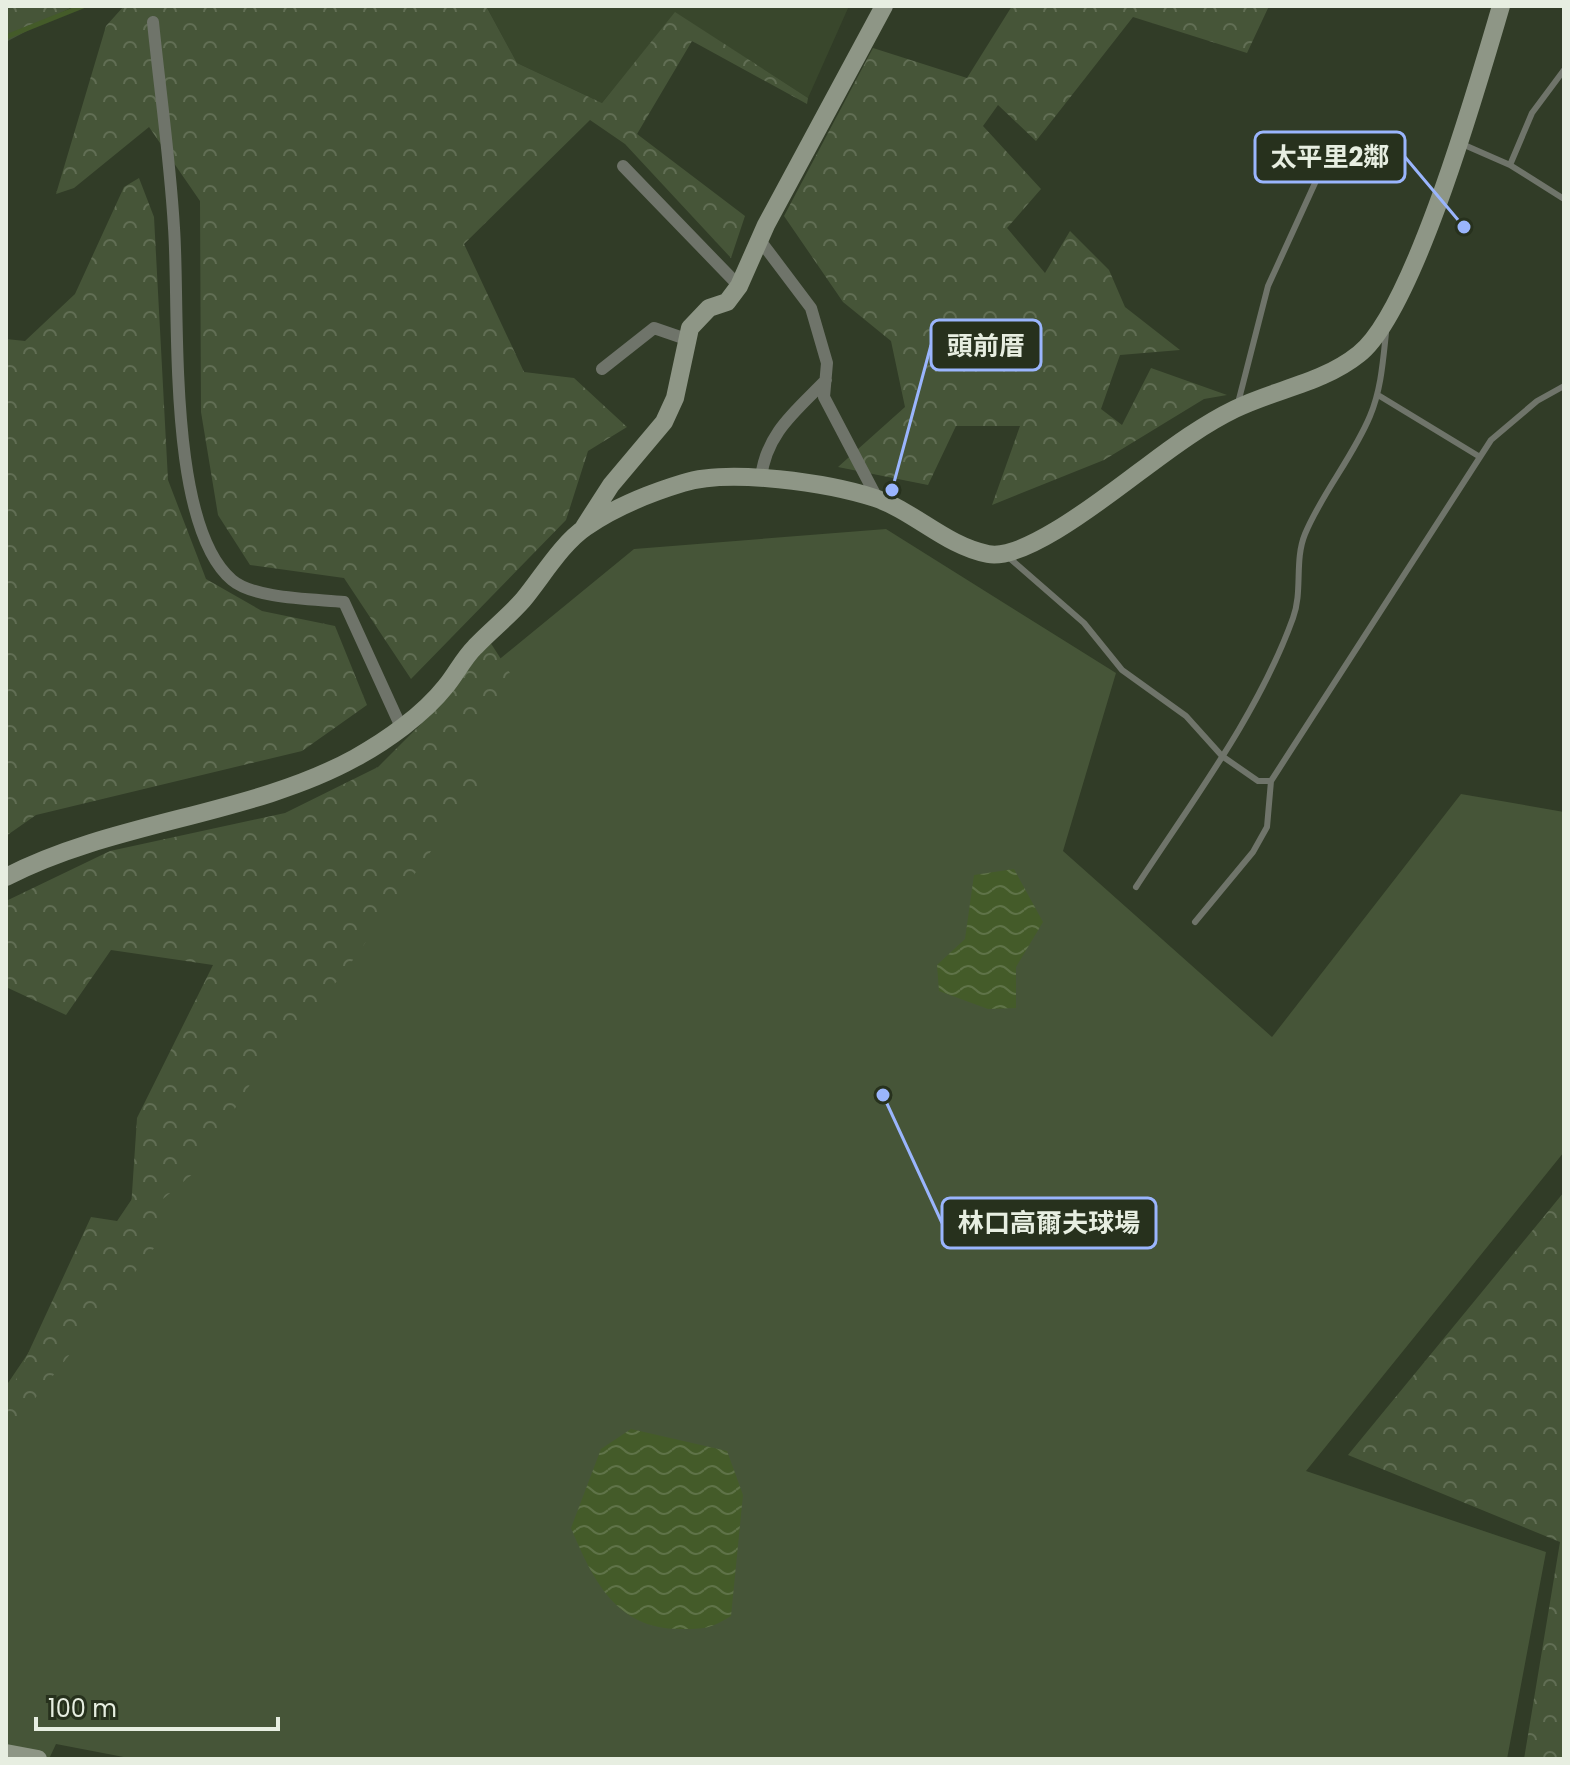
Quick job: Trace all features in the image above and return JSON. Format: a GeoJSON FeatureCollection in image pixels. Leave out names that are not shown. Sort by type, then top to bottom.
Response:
{"type":"FeatureCollection","features":[{"type":"Feature","properties":{"kind":"street"},"geometry":{"type":"LineString","coordinates":[[6,877],[159,821],[311,778],[352,760],[401,727],[443,690],[470,652],[518,606],[582,529],[611,485],[664,422],[675,398],[690,328],[709,308],[727,302],[739,286],[759,239],[884,6]]}},
{"type":"Feature","properties":{"kind":"street"},"geometry":{"type":"LineString","coordinates":[[582,529],[635,501],[689,481],[729,476],[761,478],[877,498],[948,538],[985,554],[1007,556],[1075,519],[1173,446],[1237,408],[1281,394],[1341,366],[1363,351],[1387,317],[1414,265],[1501,6]]}},
{"type":"Feature","properties":{"kind":"street"},"geometry":{"type":"LineString","coordinates":[[153,22],[174,229],[174,314],[187,471],[199,528],[213,558],[233,582],[273,595],[344,602],[401,727]]}},
{"type":"Feature","properties":{"kind":"street"},"geometry":{"type":"LineString","coordinates":[[623,166],[739,286]]}},
{"type":"Feature","properties":{"kind":"street"},"geometry":{"type":"LineString","coordinates":[[759,239],[811,308],[827,363],[824,397],[877,498]]}},
{"type":"Feature","properties":{"kind":"street"},"geometry":{"type":"LineString","coordinates":[[602,369],[654,328],[686,339]]}},
{"type":"Feature","properties":{"kind":"street"},"geometry":{"type":"LineString","coordinates":[[761,478],[763,460],[775,431],[826,380]]}},
{"type":"Feature","properties":{"kind":"street"},"geometry":{"type":"LineString","coordinates":[[6,1753],[38,1759]]}},
{"type":"Feature","properties":{"kind":"lane"},"geometry":{"type":"LineString","coordinates":[[1510,165],[1532,113],[1564,70]]}},
{"type":"Feature","properties":{"kind":"lane"},"geometry":{"type":"LineString","coordinates":[[1457,142],[1510,165],[1564,199]]}},
{"type":"Feature","properties":{"kind":"lane"},"geometry":{"type":"LineString","coordinates":[[1237,408],[1268,286],[1326,159]]}},
{"type":"Feature","properties":{"kind":"lane"},"geometry":{"type":"LineString","coordinates":[[1136,887],[1222,756],[1275,661],[1294,614],[1298,553],[1307,531],[1370,418],[1378,395],[1387,317]]}},
{"type":"Feature","properties":{"kind":"lane"},"geometry":{"type":"LineString","coordinates":[[1195,922],[1253,852],[1267,827],[1271,781],[1491,440],[1537,401],[1564,386]]}},
{"type":"Feature","properties":{"kind":"lane"},"geometry":{"type":"LineString","coordinates":[[1378,395],[1480,457]]}},
{"type":"Feature","properties":{"kind":"lane"},"geometry":{"type":"LineString","coordinates":[[1007,556],[1084,623],[1122,670],[1186,716],[1222,756],[1258,781],[1271,781]]}},
{"type":"Feature","properties":{"kind":"shaded area"},"geometry":{"type":"Polygon","coordinates":[[[486,6],[849,6],[808,98],[675,13],[602,103],[517,63],[486,6]]]}},
{"type":"Feature","properties":{"kind":"green space"},"geometry":{"type":"Polygon","coordinates":[[[6,6],[74,6],[6,42],[6,6]]]}},
{"type":"Feature","properties":{"kind":"green space"},"geometry":{"type":"Polygon","coordinates":[[[124,6],[486,6],[517,63],[602,103],[675,12],[808,98],[807,104],[692,41],[637,134],[745,216],[731,258],[625,144],[590,120],[464,244],[524,372],[574,378],[627,427],[588,451],[566,520],[411,679],[344,578],[250,565],[218,515],[201,412],[200,201],[149,127],[74,188],[56,194],[106,26],[124,6]]]}},
{"type":"Feature","properties":{"kind":"green space"},"geometry":{"type":"Polygon","coordinates":[[[1012,6],[1269,6],[1247,53],[1133,17],[1036,141],[998,105],[983,126],[1041,189],[1007,228],[1045,273],[1070,231],[1109,270],[1125,307],[1180,350],[1120,355],[1101,409],[1122,425],[1151,368],[1227,395],[1204,399],[1104,460],[992,505],[1020,426],[956,426],[928,485],[838,467],[905,407],[891,341],[843,302],[784,216],[873,48],[967,78],[1012,6]]]}},
{"type":"Feature","properties":{"kind":"green space"},"geometry":{"type":"Polygon","coordinates":[[[139,178],[154,217],[168,480],[206,579],[262,611],[335,626],[367,705],[302,751],[36,815],[6,836],[6,339],[25,341],[75,294],[124,187],[139,178]]]}},
{"type":"Feature","properties":{"kind":"green space"},"geometry":{"type":"Polygon","coordinates":[[[886,529],[1116,673],[1063,851],[1272,1037],[1461,794],[1564,812],[1564,1152],[1306,1471],[1546,1552],[1507,1759],[134,1759],[56,1744],[49,1759],[6,1759],[6,1386],[490,667],[634,549],[886,529]]]}},
{"type":"Feature","properties":{"kind":"green space"},"geometry":{"type":"Polygon","coordinates":[[[490,642],[517,684],[459,747],[487,773],[340,978],[267,1057],[196,1171],[163,1199],[162,1238],[6,1435],[6,1401],[91,1217],[130,1223],[137,1118],[213,965],[111,950],[66,1015],[6,987],[6,901],[110,851],[285,813],[378,767],[434,711],[490,642]]]}},
{"type":"Feature","properties":{"kind":"green space"},"geometry":{"type":"Polygon","coordinates":[[[1564,1192],[1564,1759],[1524,1759],[1560,1542],[1348,1455],[1564,1192]]]}},
{"type":"Feature","properties":{"kind":"water"},"geometry":{"type":"Polygon","coordinates":[[[1014,869],[1043,922],[1016,967],[1016,1008],[988,1009],[939,991],[937,965],[965,939],[974,875],[1014,869]]]}},
{"type":"Feature","properties":{"kind":"water"},"geometry":{"type":"Polygon","coordinates":[[[631,1429],[727,1451],[743,1495],[731,1616],[718,1624],[680,1629],[639,1621],[610,1598],[598,1583],[579,1547],[571,1528],[601,1449],[631,1429]]]}},
{"type":"Feature","properties":{"kind":"waterway"},"geometry":{"type":"LineString","coordinates":[[6,37],[83,6]]}},
{"type":"Feature","properties":{"kind":"place","name":"太平里2鄰"},"geometry":{"type":"Point","coordinates":[1464,227]}},
{"type":"Feature","properties":{"kind":"place","name":"頭前厝"},"geometry":{"type":"Point","coordinates":[892,490]}},
{"type":"Feature","properties":{"kind":"place","name":"林口高爾夫球場"},"geometry":{"type":"Point","coordinates":[883,1095]}}]}
